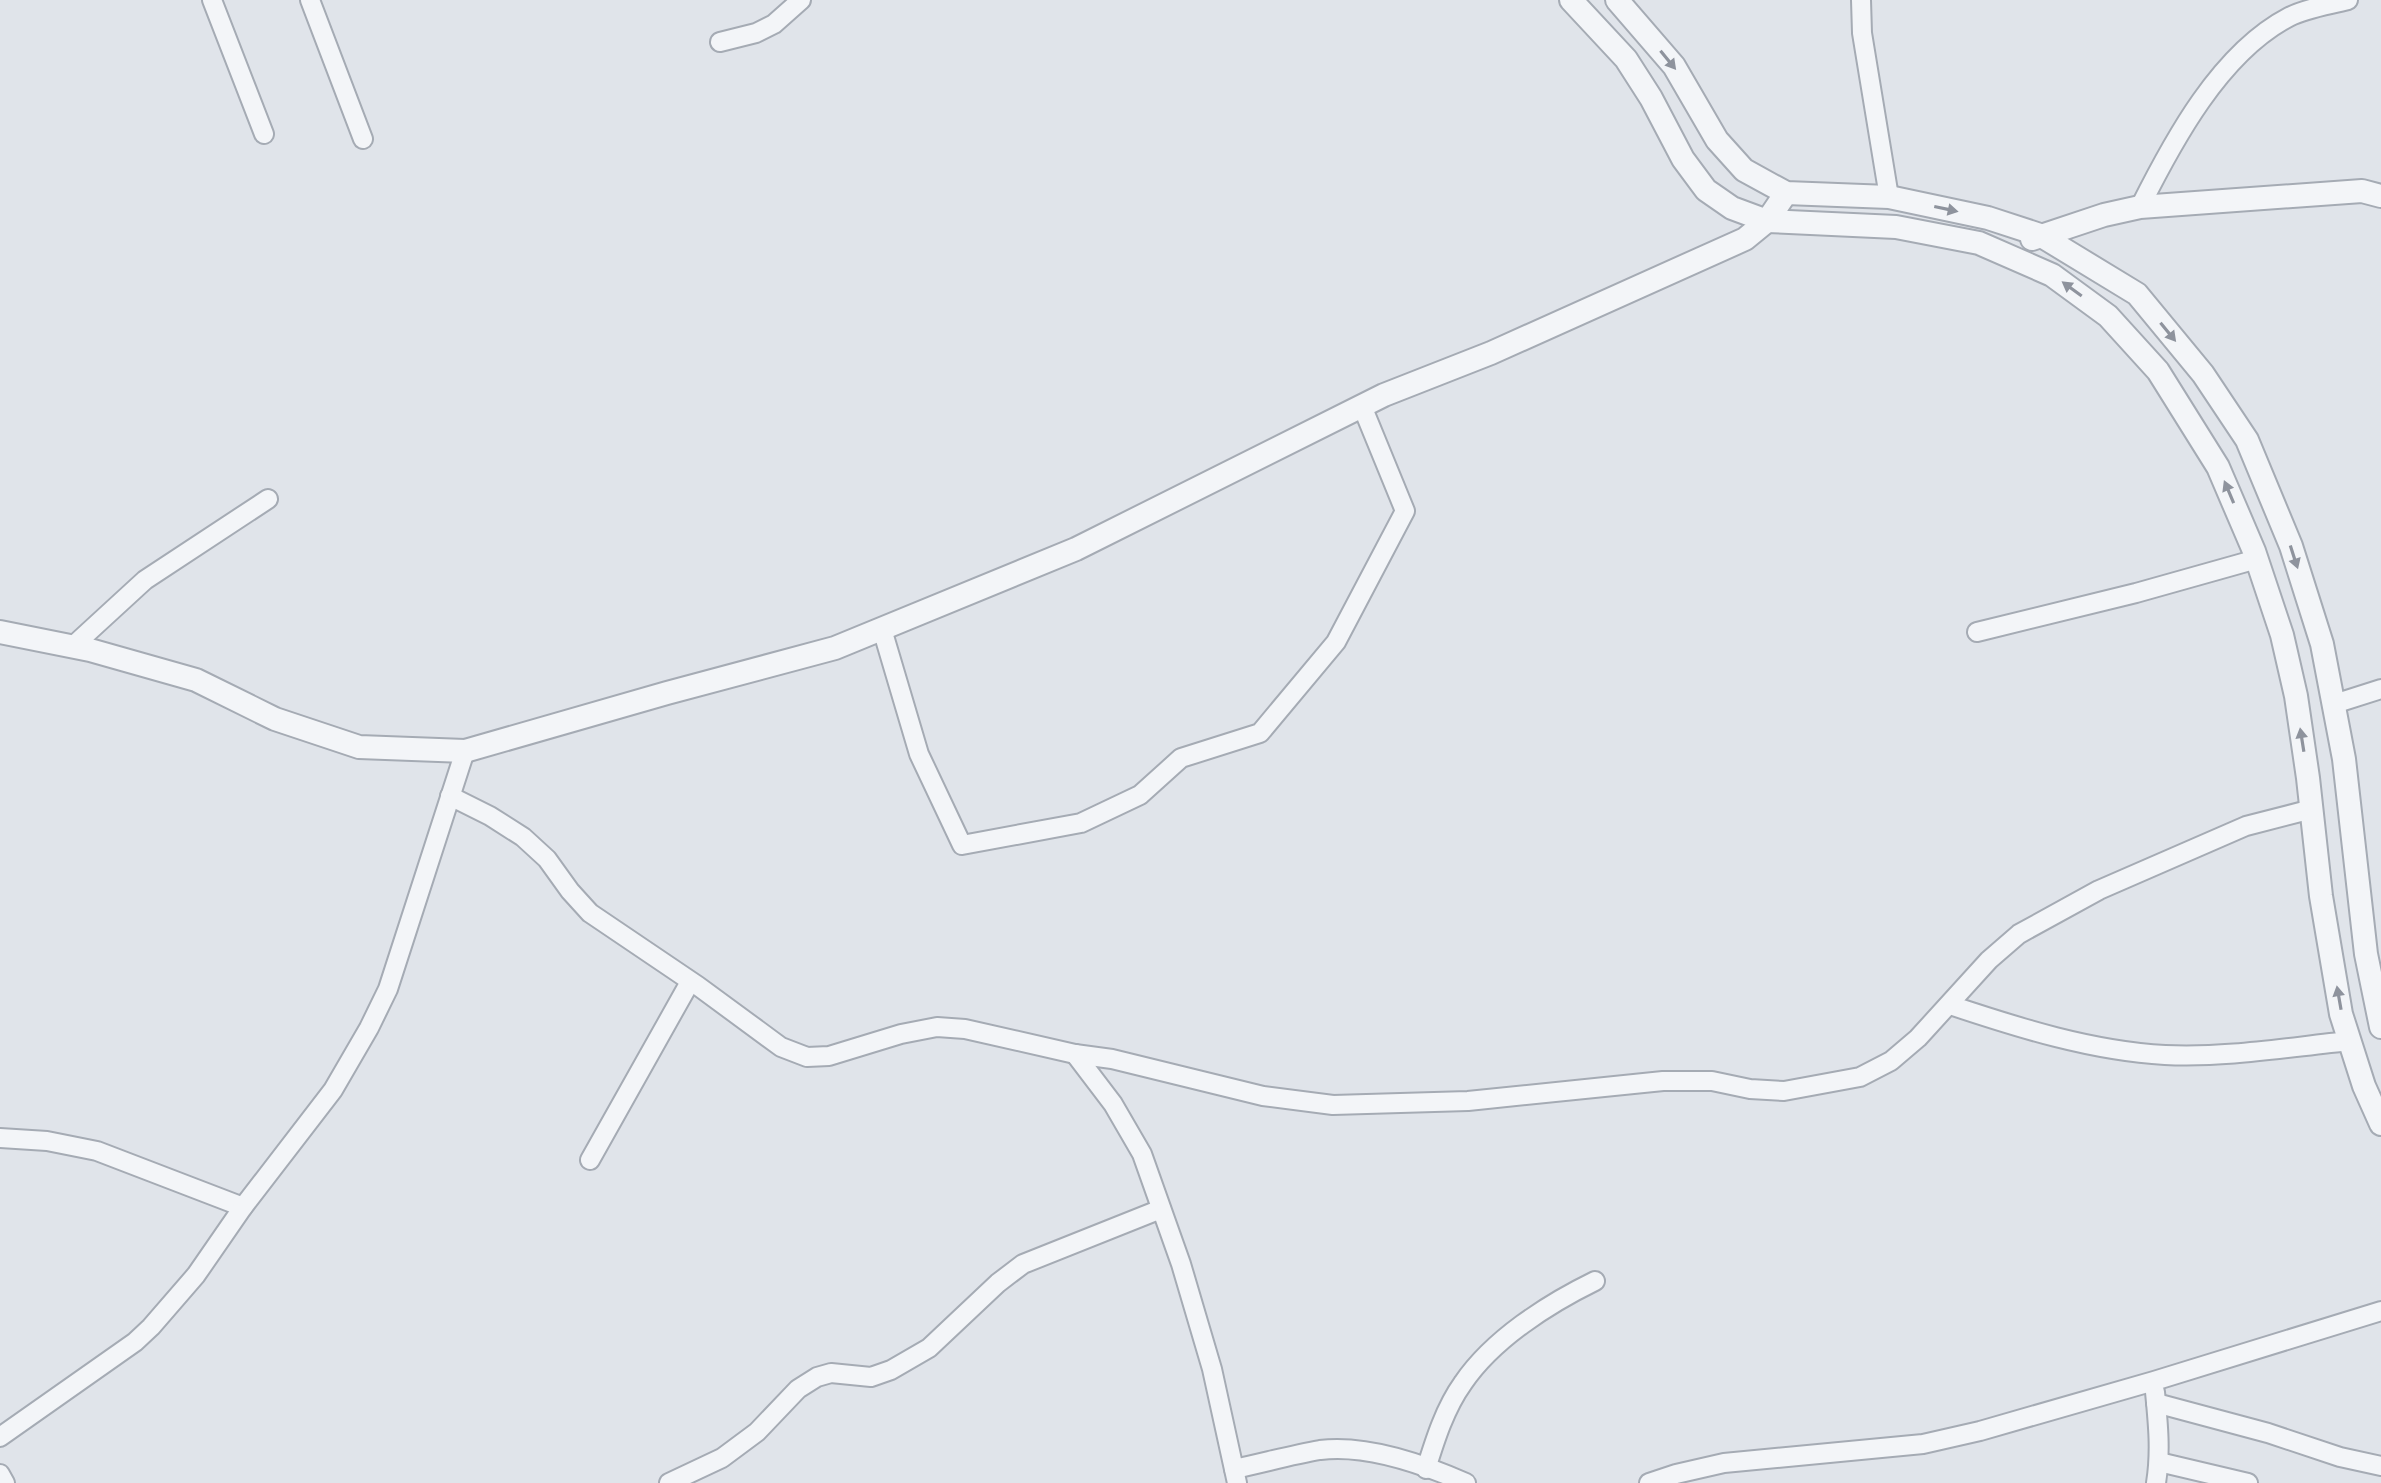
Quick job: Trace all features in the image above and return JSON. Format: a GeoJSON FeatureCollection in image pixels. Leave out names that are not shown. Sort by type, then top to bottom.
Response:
{"type":"FeatureCollection","features":[{"type":"Feature","properties":{"kind":"street"},"geometry":{"type":"LineString","coordinates":[[212,0],[264,134]]}},
{"type":"Feature","properties":{"kind":"street"},"geometry":{"type":"LineString","coordinates":[[310,0],[363,139]]}},
{"type":"Feature","properties":{"kind":"street"},"geometry":{"type":"LineString","coordinates":[[720,42],[756,33],[774,24],[801,0]]}},
{"type":"Feature","properties":{"kind":"street"},"geometry":{"type":"LineString","coordinates":[[1571,0],[1626,59],[1651,98],[1683,159],[1706,190],[1732,208],[1767,221],[1896,227],[1979,243],[2052,275],[2108,316],[2158,371],[2218,467],[2257,559],[2282,635],[2296,696],[2321,896],[2341,1014],[2364,1086],[2381,1124]]}},
{"type":"Feature","properties":{"kind":"street"},"geometry":{"type":"LineString","coordinates":[[1617,0],[1674,66],[1717,140],[1744,170],[1786,193],[1889,197],[1988,218],[2040,235],[2137,294],[2203,374],[2247,440],[2291,546],[2322,644],[2344,759],[2366,954],[2381,1027]]}},
{"type":"Feature","properties":{"kind":"street"},"geometry":{"type":"LineString","coordinates":[[1861,0],[1862,33],[1889,197]]}},
{"type":"Feature","properties":{"kind":"street"},"geometry":{"type":"LineString","coordinates":[[2140,207],[2172,143],[2209,90],[2248,46],[2290,8],[2348,0]]}},
{"type":"Feature","properties":{"kind":"street"},"geometry":{"type":"LineString","coordinates":[[2004,253],[2040,235],[2140,207],[2362,191],[2381,196]]}},
{"type":"Feature","properties":{"kind":"street"},"geometry":{"type":"LineString","coordinates":[[0,632],[72,647],[196,680],[275,719],[359,747],[465,751],[835,648],[1076,549],[1384,395],[1491,353],[1745,239],[1767,221],[1786,193]]}},
{"type":"Feature","properties":{"kind":"street"},"geometry":{"type":"LineString","coordinates":[[882,629],[919,754],[962,845],[1081,823],[1140,795],[1181,758],[1260,733],[1336,642],[1405,511],[1362,406]]}},
{"type":"Feature","properties":{"kind":"street"},"geometry":{"type":"LineString","coordinates":[[72,647],[145,580],[268,499]]}},
{"type":"Feature","properties":{"kind":"street"},"geometry":{"type":"LineString","coordinates":[[1977,632],[2257,559]]}},
{"type":"Feature","properties":{"kind":"street"},"geometry":{"type":"LineString","coordinates":[[2334,704],[2381,689]]}},
{"type":"Feature","properties":{"kind":"street"},"geometry":{"type":"LineString","coordinates":[[0,1437],[135,1342],[151,1327],[196,1275],[243,1207],[333,1090],[388,989],[465,751]]}},
{"type":"Feature","properties":{"kind":"street"},"geometry":{"type":"LineString","coordinates":[[450,796],[523,837],[547,859],[590,913],[781,1047],[807,1057],[829,1056],[901,1034],[937,1027],[965,1029],[1075,1054],[1112,1059],[1263,1096],[1333,1105],[1468,1101],[1663,1081],[1712,1081],[1750,1089],[1784,1091],[1860,1077],[1891,1061],[1918,1038],[1989,960],[2019,934],[2086,898],[2246,826],[2312,809]]}},
{"type":"Feature","properties":{"kind":"street"},"geometry":{"type":"LineString","coordinates":[[590,1160],[690,982]]}},
{"type":"Feature","properties":{"kind":"street"},"geometry":{"type":"LineString","coordinates":[[1950,1005],[2013,1026],[2097,1046],[2166,1055],[2219,1054],[2350,1041]]}},
{"type":"Feature","properties":{"kind":"street"},"geometry":{"type":"LineString","coordinates":[[1075,1054],[1113,1104],[1142,1154],[1181,1264],[1212,1369],[1236,1476],[1322,1450],[1354,1449],[1383,1454],[1466,1483]]}},
{"type":"Feature","properties":{"kind":"street"},"geometry":{"type":"LineString","coordinates":[[0,1138],[47,1141],[97,1151],[243,1207]]}},
{"type":"Feature","properties":{"kind":"street"},"geometry":{"type":"LineString","coordinates":[[669,1483],[722,1458],[757,1432],[798,1389],[817,1377],[831,1373],[871,1377],[891,1370],[929,1348],[998,1283],[1023,1264],[1161,1209]]}},
{"type":"Feature","properties":{"kind":"street"},"geometry":{"type":"LineString","coordinates":[[1426,1469],[1439,1429],[1460,1385],[1481,1359],[1564,1296],[1595,1281]]}},
{"type":"Feature","properties":{"kind":"street"},"geometry":{"type":"LineString","coordinates":[[1649,1483],[1724,1463],[1923,1444],[1980,1431],[2381,1311]]}},
{"type":"Feature","properties":{"kind":"street"},"geometry":{"type":"LineString","coordinates":[[2154,1381],[2159,1431],[2156,1483]]}},
{"type":"Feature","properties":{"kind":"street"},"geometry":{"type":"LineString","coordinates":[[2156,1403],[2381,1466]]}},
{"type":"Feature","properties":{"kind":"street"},"geometry":{"type":"LineString","coordinates":[[2159,1462],[2248,1483]]}},
{"type":"Feature","properties":{"kind":"street"},"geometry":{"type":"LineString","coordinates":[[0,1474],[5,1483]]}}]}
